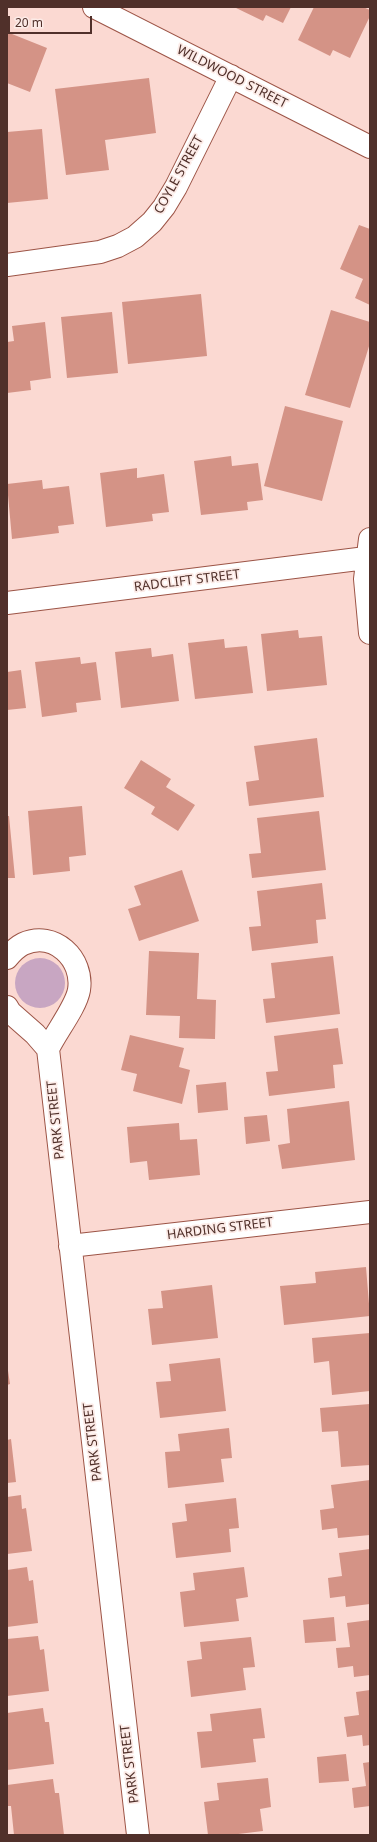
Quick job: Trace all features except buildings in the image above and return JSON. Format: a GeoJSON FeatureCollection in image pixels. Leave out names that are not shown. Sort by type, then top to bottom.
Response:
{"type":"FeatureCollection","features":[{"type":"Feature","properties":{"kind":"street","name":"WILDWOOD STREET"},"geometry":{"type":"LineString","coordinates":[[94,7],[370,147]]}},
{"type":"Feature","properties":{"kind":"street","name":"COYLE STREET"},"geometry":{"type":"LineString","coordinates":[[7,265],[100,252],[118,246],[135,237],[152,222],[164,207],[176,187],[231,76]]}},
{"type":"Feature","properties":{"kind":"street","name":"RADCLIFT STREET"},"geometry":{"type":"LineString","coordinates":[[7,603],[368,549]]}},
{"type":"Feature","properties":{"kind":"street"},"geometry":{"type":"LineString","coordinates":[[368,549],[365,580],[370,633]]}},
{"type":"Feature","properties":{"kind":"street"},"geometry":{"type":"LineString","coordinates":[[7,958],[24,944],[34,941],[45,941],[56,944],[73,958],[78,969],[80,980],[79,992],[74,1003],[55,1034],[48,1049],[35,1034],[10,1012],[7,1007]]}},
{"type":"Feature","properties":{"kind":"street","name":"PARK STREET"},"geometry":{"type":"LineString","coordinates":[[48,1049],[138,1835]]}},
{"type":"Feature","properties":{"kind":"street","name":"HARDING STREET"},"geometry":{"type":"LineString","coordinates":[[70,1246],[370,1212]]}},
{"type":"Feature","properties":{"kind":"shaded area"},"geometry":{"type":"Polygon","coordinates":[[[40,958],[50,960],[58,965],[63,973],[65,983],[63,993],[58,1001],[50,1006],[40,1008],[30,1006],[22,1001],[17,993],[15,983],[17,973],[22,965],[30,960],[40,958]]]}}]}
